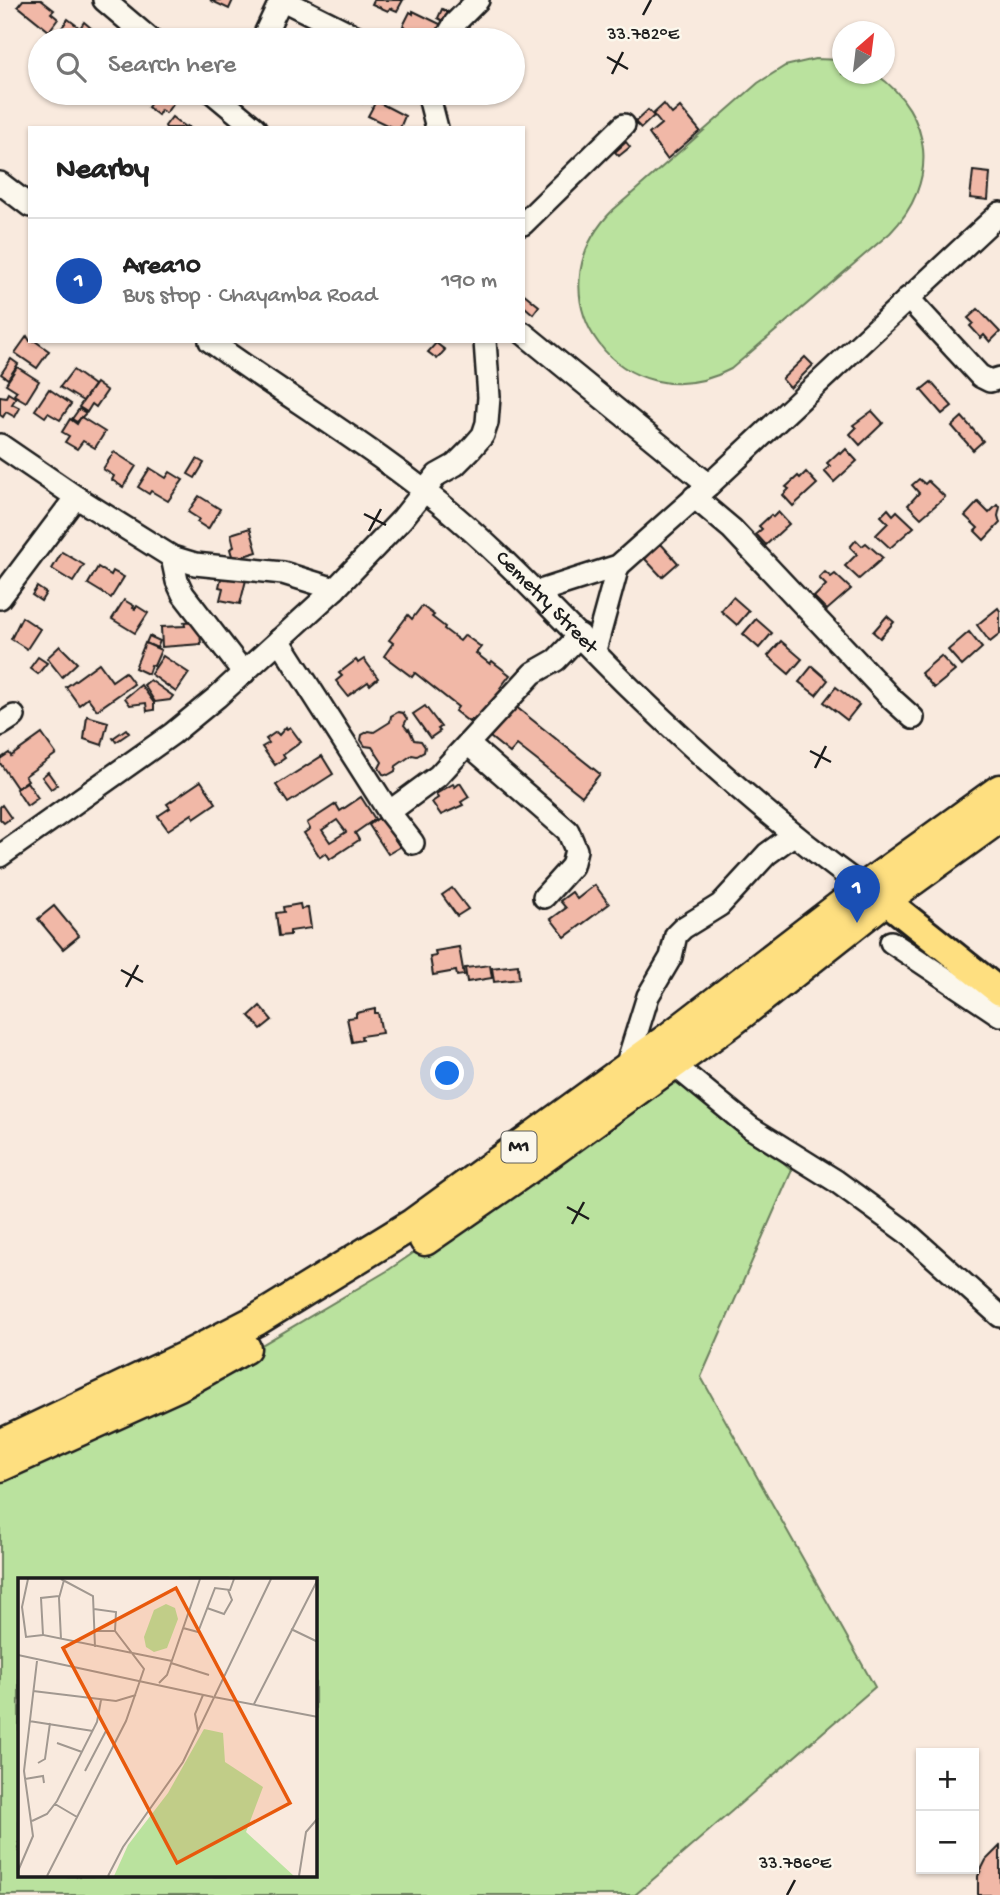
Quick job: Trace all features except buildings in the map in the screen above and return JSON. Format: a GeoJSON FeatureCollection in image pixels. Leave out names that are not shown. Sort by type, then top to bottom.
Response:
{"type":"FeatureCollection","features":[{"type":"Feature","properties":{"kind":"highway","name":"M1"},"geometry":{"type":"LineString","coordinates":[[0,1466],[179,1385],[264,1338],[436,1233],[732,1021],[874,894],[1000,790]]}},
{"type":"Feature","properties":{"kind":"highway","name":"M1"},"geometry":{"type":"LineString","coordinates":[[0,1444],[185,1357],[255,1321],[342,1269],[413,1224],[874,894],[1000,817]]}},
{"type":"Feature","properties":{"kind":"main road"},"geometry":{"type":"LineString","coordinates":[[874,894],[1000,992]]}},
{"type":"Feature","properties":{"kind":"street"},"geometry":{"type":"LineString","coordinates":[[104,0],[137,28]]}},
{"type":"Feature","properties":{"kind":"street"},"geometry":{"type":"LineString","coordinates":[[268,28],[282,0],[339,28]]}},
{"type":"Feature","properties":{"kind":"street"},"geometry":{"type":"LineString","coordinates":[[452,28],[478,0]]}},
{"type":"Feature","properties":{"kind":"street"},"geometry":{"type":"LineString","coordinates":[[233,105],[253,126]]}},
{"type":"Feature","properties":{"kind":"street"},"geometry":{"type":"LineString","coordinates":[[431,105],[436,126]]}},
{"type":"Feature","properties":{"kind":"street"},"geometry":{"type":"LineString","coordinates":[[525,222],[624,125]]}},
{"type":"Feature","properties":{"kind":"street"},"geometry":{"type":"LineString","coordinates":[[0,183],[28,204]]}},
{"type":"Feature","properties":{"kind":"street"},"geometry":{"type":"LineString","coordinates":[[537,592],[618,566],[1000,213]]}},
{"type":"Feature","properties":{"kind":"street"},"geometry":{"type":"LineString","coordinates":[[908,298],[980,376],[990,381],[1000,378]]}},
{"type":"Feature","properties":{"kind":"street"},"geometry":{"type":"LineString","coordinates":[[525,335],[701,491],[893,700],[913,718]]}},
{"type":"Feature","properties":{"kind":"street","name":"Cemetry Street"},"geometry":{"type":"LineString","coordinates":[[213,343],[352,438],[464,524],[537,592],[662,718],[793,835],[874,894]]}},
{"type":"Feature","properties":{"kind":"street"},"geometry":{"type":"LineString","coordinates":[[0,856],[172,734],[244,673],[335,589],[402,519],[423,490],[438,475],[455,465],[483,435],[489,409],[485,343]]}},
{"type":"Feature","properties":{"kind":"street"},"geometry":{"type":"LineString","coordinates":[[0,445],[76,497],[172,557],[195,564],[283,573],[335,589]]}},
{"type":"Feature","properties":{"kind":"street"},"geometry":{"type":"LineString","coordinates":[[0,598],[76,497]]}},
{"type":"Feature","properties":{"kind":"street"},"geometry":{"type":"LineString","coordinates":[[172,557],[183,594],[244,673]]}},
{"type":"Feature","properties":{"kind":"street"},"geometry":{"type":"LineString","coordinates":[[389,812],[438,776],[533,673],[588,643],[618,566]]}},
{"type":"Feature","properties":{"kind":"street"},"geometry":{"type":"LineString","coordinates":[[279,640],[389,812],[413,843]]}},
{"type":"Feature","properties":{"kind":"street"},"geometry":{"type":"LineString","coordinates":[[468,744],[568,831],[576,850],[572,866],[544,897]]}},
{"type":"Feature","properties":{"kind":"street"},"geometry":{"type":"LineString","coordinates":[[625,1070],[648,996],[671,957],[676,935],[720,905],[767,854],[793,835]]}},
{"type":"Feature","properties":{"kind":"street"},"geometry":{"type":"LineString","coordinates":[[891,942],[1000,1015]]}},
{"type":"Feature","properties":{"kind":"street"},"geometry":{"type":"LineString","coordinates":[[673,1064],[751,1128],[836,1181],[906,1232],[1000,1316]]}},
{"type":"Feature","properties":{"kind":"green space"},"geometry":{"type":"Polygon","coordinates":[[[815,59],[832,60],[832,84],[887,84],[895,91],[910,109],[919,129],[923,150],[917,193],[890,233],[731,369],[691,382],[655,380],[623,367],[599,344],[584,314],[580,280],[589,244],[613,210],[758,83],[785,66],[815,59]]]}},
{"type":"Feature","properties":{"kind":"green space"},"geometry":{"type":"Polygon","coordinates":[[[678,1071],[792,1170],[701,1377],[875,1687],[635,1895],[0,1895],[0,1473],[194,1385],[387,1271],[678,1071]]]}},
{"type":"Feature","properties":{"kind":"place","name":"Area10"},"geometry":{"type":"Point","coordinates":[857,923]}}]}
